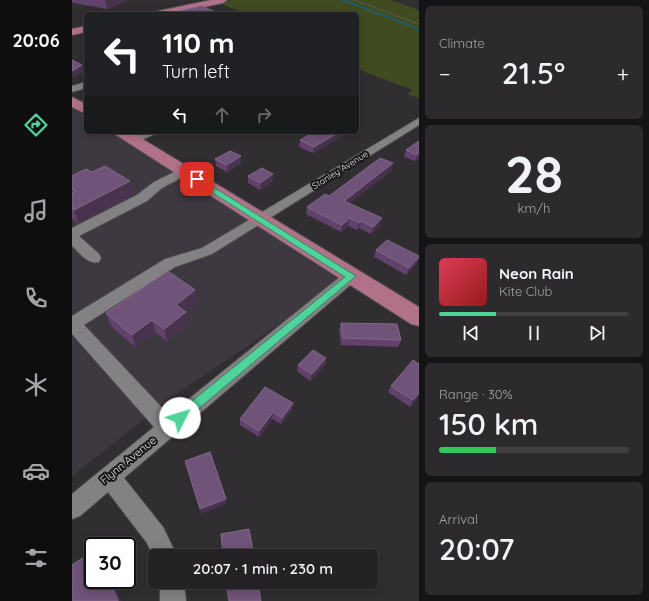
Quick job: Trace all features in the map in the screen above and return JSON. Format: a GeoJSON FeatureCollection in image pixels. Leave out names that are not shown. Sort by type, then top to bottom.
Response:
{"type":"FeatureCollection","features":[{"type":"Feature","properties":{"kind":"main road"},"geometry":{"type":"LineString","coordinates":[[167,12],[223,0]]}},
{"type":"Feature","properties":{"kind":"main road"},"geometry":{"type":"LineString","coordinates":[[72,32],[84,29]]}},
{"type":"Feature","properties":{"kind":"main road"},"geometry":{"type":"LineString","coordinates":[[72,101],[84,109]]}},
{"type":"Feature","properties":{"kind":"main road"},"geometry":{"type":"LineString","coordinates":[[127,136],[419,318]]}},
{"type":"Feature","properties":{"kind":"street"},"geometry":{"type":"LineString","coordinates":[[72,89],[84,85]]}},
{"type":"Feature","properties":{"kind":"street","name":"Stanley Avenue"},"geometry":{"type":"LineString","coordinates":[[168,428],[73,324],[170,263],[207,251],[262,219],[419,121]]}},
{"type":"Feature","properties":{"kind":"street"},"geometry":{"type":"LineString","coordinates":[[127,136],[139,134]]}},
{"type":"Feature","properties":{"kind":"street"},"geometry":{"type":"LineString","coordinates":[[72,234],[142,198],[158,185],[184,171]]}},
{"type":"Feature","properties":{"kind":"street"},"geometry":{"type":"LineString","coordinates":[[72,238],[94,258]]}},
{"type":"Feature","properties":{"kind":"street","name":"Flynn Avenue"},"geometry":{"type":"LineString","coordinates":[[72,508],[352,276]]}},
{"type":"Feature","properties":{"kind":"street"},"geometry":{"type":"LineString","coordinates":[[109,476],[155,535],[162,549]]}},
{"type":"Feature","properties":{"kind":"street"},"geometry":{"type":"LineString","coordinates":[[173,589],[174,601]]}},
{"type":"Feature","properties":{"kind":"path"},"geometry":{"type":"LineString","coordinates":[[354,0],[419,24]]}},
{"type":"Feature","properties":{"kind":"shaded area"},"geometry":{"type":"Polygon","coordinates":[[[72,108],[84,115],[84,134],[115,134],[351,276],[172,397],[72,476],[72,108]]]}},
{"type":"Feature","properties":{"kind":"green space"},"geometry":{"type":"Polygon","coordinates":[[[232,0],[391,0],[419,10],[419,98],[407,94],[413,90],[359,70],[359,12],[241,12],[219,3],[232,0]]]}},
{"type":"Feature","properties":{"kind":"building"},"geometry":{"type":"Polygon","coordinates":[[[202,6],[215,12],[175,12],[202,6]]]}},
{"type":"Feature","properties":{"kind":"building"},"geometry":{"type":"Polygon","coordinates":[[[72,60],[82,65],[72,71],[72,60]]]}},
{"type":"Feature","properties":{"kind":"building"},"geometry":{"type":"Polygon","coordinates":[[[310,134],[336,134],[314,147],[300,140],[310,134]]]}},
{"type":"Feature","properties":{"kind":"building"},"geometry":{"type":"Polygon","coordinates":[[[419,141],[419,153],[417,155],[406,150],[419,141]]]}},
{"type":"Feature","properties":{"kind":"building"},"geometry":{"type":"Polygon","coordinates":[[[230,151],[241,156],[227,165],[215,159],[230,151]]]}},
{"type":"Feature","properties":{"kind":"building"},"geometry":{"type":"Polygon","coordinates":[[[380,158],[393,163],[344,201],[382,218],[373,227],[361,221],[359,223],[350,218],[342,225],[307,207],[325,194],[329,196],[380,158]]]}},
{"type":"Feature","properties":{"kind":"building"},"geometry":{"type":"Polygon","coordinates":[[[105,166],[130,181],[74,210],[72,209],[72,193],[76,191],[72,189],[72,176],[86,169],[92,172],[105,166]]]}},
{"type":"Feature","properties":{"kind":"building"},"geometry":{"type":"Polygon","coordinates":[[[262,168],[273,174],[260,183],[248,176],[262,168]]]}},
{"type":"Feature","properties":{"kind":"building"},"geometry":{"type":"Polygon","coordinates":[[[387,240],[419,257],[409,268],[376,250],[387,240]]]}},
{"type":"Feature","properties":{"kind":"building"},"geometry":{"type":"Polygon","coordinates":[[[168,271],[195,290],[176,305],[186,312],[164,329],[152,320],[132,335],[106,313],[168,271]]]}},
{"type":"Feature","properties":{"kind":"building"},"geometry":{"type":"Polygon","coordinates":[[[341,323],[397,324],[401,340],[343,338],[341,323]]]}},
{"type":"Feature","properties":{"kind":"building"},"geometry":{"type":"Polygon","coordinates":[[[313,350],[326,358],[312,374],[298,365],[313,350]]]}},
{"type":"Feature","properties":{"kind":"building"},"geometry":{"type":"Polygon","coordinates":[[[413,360],[419,364],[419,393],[413,400],[391,386],[413,360]]]}},
{"type":"Feature","properties":{"kind":"building"},"geometry":{"type":"Polygon","coordinates":[[[265,387],[293,403],[282,418],[273,412],[259,431],[240,419],[265,387]]]}},
{"type":"Feature","properties":{"kind":"building"},"geometry":{"type":"Polygon","coordinates":[[[210,452],[226,499],[200,509],[185,461],[210,452]]]}},
{"type":"Feature","properties":{"kind":"building"},"geometry":{"type":"Polygon","coordinates":[[[249,529],[253,549],[222,549],[221,534],[249,529]]]}},
{"type":"Feature","properties":{"kind":"building"},"geometry":{"type":"Polygon","coordinates":[[[84,557],[84,589],[113,589],[118,601],[72,601],[72,565],[84,557]]]}},
{"type":"Feature","properties":{"kind":"building"},"geometry":{"type":"Polygon","coordinates":[[[227,589],[259,589],[261,601],[229,601],[227,589]]]}},
{"type":"Feature","properties":{"kind":"waterway"},"geometry":{"type":"LineString","coordinates":[[343,0],[419,29]]}},
{"type":"Feature","properties":{"kind":"route"},"geometry":{"type":"LineString","coordinates":[[180,418],[352,276],[197,179]]}}]}
